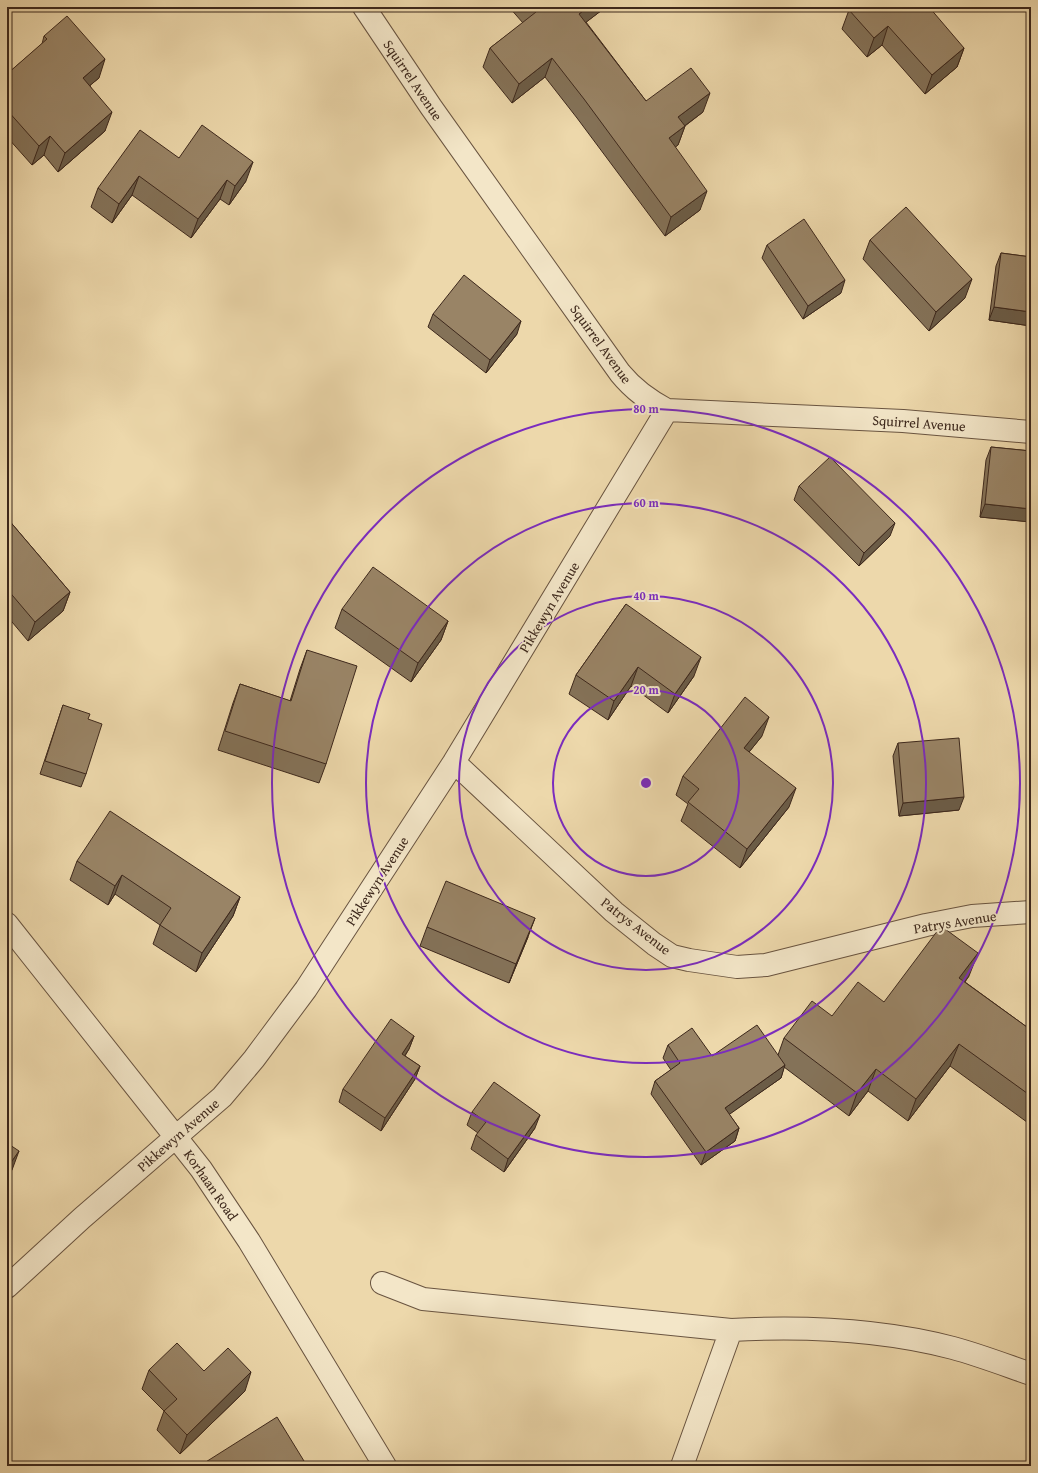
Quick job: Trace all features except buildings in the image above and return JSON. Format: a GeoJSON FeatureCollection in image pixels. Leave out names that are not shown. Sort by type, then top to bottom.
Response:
{"type":"FeatureCollection","features":[{"type":"Feature","properties":{"kind":"street","name":"Squirrel Avenue"},"geometry":{"type":"LineString","coordinates":[[364,7],[431,106],[620,372],[631,386],[644,397],[667,410],[903,421],[1031,432]]}},
{"type":"Feature","properties":{"kind":"street","name":"Pikkewyn Avenue"},"geometry":{"type":"LineString","coordinates":[[7,1287],[82,1218],[222,1097],[268,1040],[306,989],[454,762],[667,410]]}},
{"type":"Feature","properties":{"kind":"street","name":"Patrys Avenue"},"geometry":{"type":"LineString","coordinates":[[454,762],[614,912],[654,944],[672,956],[737,967],[766,964],[926,925],[972,916],[1031,912]]}},
{"type":"Feature","properties":{"kind":"street","name":"Korhaan Road"},"geometry":{"type":"LineString","coordinates":[[7,924],[202,1169],[249,1241],[385,1466]]}},
{"type":"Feature","properties":{"kind":"street"},"geometry":{"type":"LineString","coordinates":[[382,1283],[423,1299],[731,1330],[779,1327],[842,1329],[903,1338],[953,1348],[1031,1374]]}},
{"type":"Feature","properties":{"kind":"street"},"geometry":{"type":"LineString","coordinates":[[682,1466],[731,1330]]}}]}
